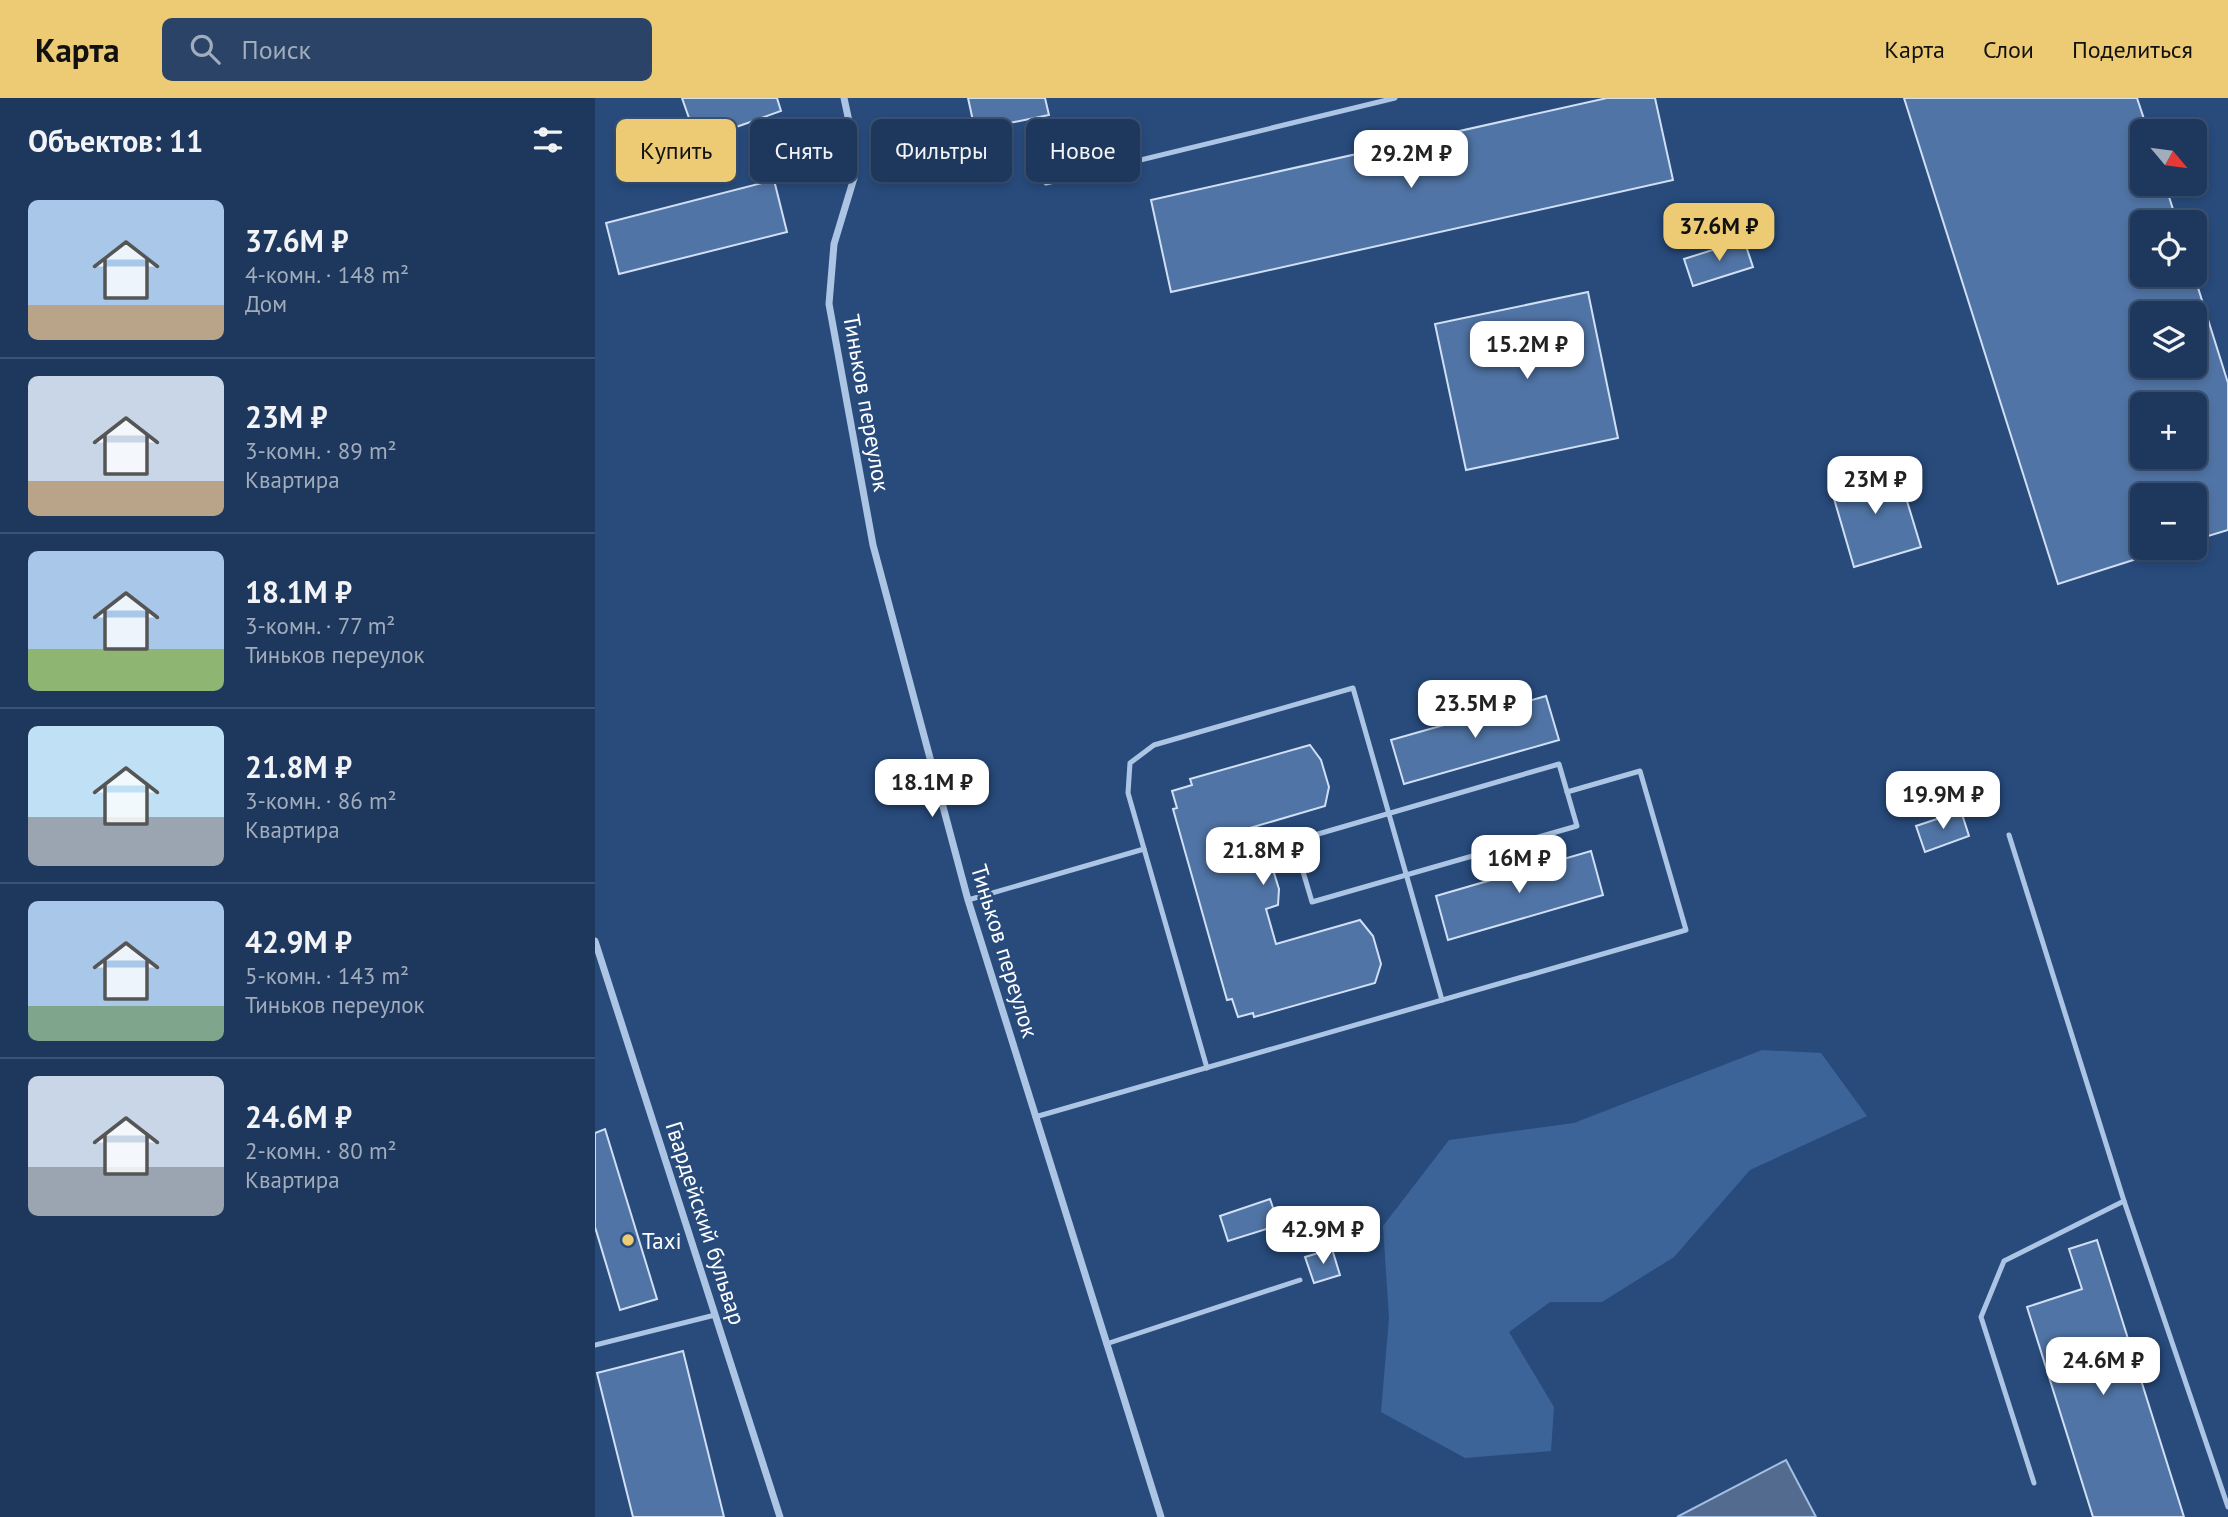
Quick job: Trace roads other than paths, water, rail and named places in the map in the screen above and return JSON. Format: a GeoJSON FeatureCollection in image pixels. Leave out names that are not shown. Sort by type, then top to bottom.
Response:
{"type":"FeatureCollection","features":[{"type":"Feature","properties":{"kind":"street","name":"Тиньков переулок"},"geometry":{"type":"LineString","coordinates":[[844,98],[853,140],[854,178],[834,244],[829,304],[873,545],[968,900],[1161,1517]]}},
{"type":"Feature","properties":{"kind":"street","name":"Гвардейский бульвар"},"geometry":{"type":"LineString","coordinates":[[595,941],[780,1517]]}},
{"type":"Feature","properties":{"kind":"lane"},"geometry":{"type":"LineString","coordinates":[[1046,183],[1395,98]]}},
{"type":"Feature","properties":{"kind":"lane"},"geometry":{"type":"LineString","coordinates":[[1207,1068],[1144,849],[1127,778],[1130,763],[1154,745],[1353,688],[1442,1000]]}},
{"type":"Feature","properties":{"kind":"lane"},"geometry":{"type":"LineString","coordinates":[[1559,764],[1567,792],[1577,826],[1312,902],[1294,841],[1559,764]]}},
{"type":"Feature","properties":{"kind":"lane"},"geometry":{"type":"LineString","coordinates":[[1035,1117],[1686,930],[1640,771],[1567,792]]}},
{"type":"Feature","properties":{"kind":"lane"},"geometry":{"type":"LineString","coordinates":[[2009,835],[2124,1201],[2228,1507]]}},
{"type":"Feature","properties":{"kind":"lane"},"geometry":{"type":"LineString","coordinates":[[968,900],[1144,849]]}},
{"type":"Feature","properties":{"kind":"lane"},"geometry":{"type":"LineString","coordinates":[[2034,1483],[1981,1317],[2004,1261],[2124,1201]]}},
{"type":"Feature","properties":{"kind":"lane"},"geometry":{"type":"LineString","coordinates":[[1106,1344],[1300,1280]]}},
{"type":"Feature","properties":{"kind":"lane"},"geometry":{"type":"LineString","coordinates":[[595,1345],[715,1315]]}},
{"type":"Feature","properties":{"kind":"place","name":"Taxi"},"geometry":{"type":"Point","coordinates":[628,1240]}}]}
